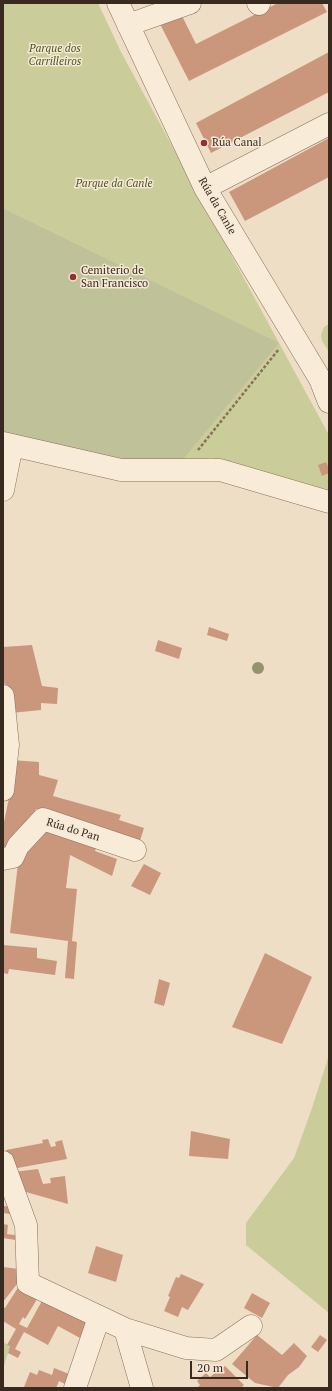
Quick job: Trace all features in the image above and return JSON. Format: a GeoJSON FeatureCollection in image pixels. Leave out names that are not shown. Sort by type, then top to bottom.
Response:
{"type":"FeatureCollection","features":[{"type":"Feature","properties":{"kind":"street","name":"Rúa da Canle"},"geometry":{"type":"LineString","coordinates":[[118,3],[133,38],[205,188],[320,379],[329,402]]}},
{"type":"Feature","properties":{"kind":"street"},"geometry":{"type":"LineString","coordinates":[[128,24],[190,3]]}},
{"type":"Feature","properties":{"kind":"street"},"geometry":{"type":"LineString","coordinates":[[205,188],[329,124]]}},
{"type":"Feature","properties":{"kind":"street"},"geometry":{"type":"LineString","coordinates":[[3,490],[8,444],[122,470],[220,470],[329,502]]}},
{"type":"Feature","properties":{"kind":"street"},"geometry":{"type":"LineString","coordinates":[[3,696],[8,745],[3,790]]}},
{"type":"Feature","properties":{"kind":"street","name":"Rúa do Pan"},"geometry":{"type":"LineString","coordinates":[[3,859],[13,857],[18,846],[43,819],[136,850]]}},
{"type":"Feature","properties":{"kind":"street"},"geometry":{"type":"LineString","coordinates":[[3,1162],[26,1225],[28,1283],[126,1329],[186,1348],[216,1350],[251,1326]]}},
{"type":"Feature","properties":{"kind":"street"},"geometry":{"type":"LineString","coordinates":[[75,1388],[99,1317]]}},
{"type":"Feature","properties":{"kind":"street"},"geometry":{"type":"LineString","coordinates":[[126,1329],[142,1388]]}},
{"type":"Feature","properties":{"kind":"path"},"geometry":{"type":"LineString","coordinates":[[181,470],[277,352],[290,330]]}},
{"type":"Feature","properties":{"kind":"green space"},"geometry":{"type":"Polygon","coordinates":[[[3,3],[98,3],[121,52],[329,435],[329,495],[212,458],[182,461],[278,343],[3,208],[3,3]]]}},
{"type":"Feature","properties":{"kind":"green space","name":"Cemiterio de San Francisco"},"geometry":{"type":"Polygon","coordinates":[[[3,208],[279,343],[182,461],[124,460],[3,432],[3,208]]]}},
{"type":"Feature","properties":{"kind":"green space"},"geometry":{"type":"Polygon","coordinates":[[[329,324],[329,352],[322,341],[321,335],[324,327],[329,324]]]}},
{"type":"Feature","properties":{"kind":"green space"},"geometry":{"type":"Polygon","coordinates":[[[329,1055],[329,1313],[246,1245],[246,1223],[294,1158],[329,1055]]]}},
{"type":"Feature","properties":{"kind":"green space"},"geometry":{"type":"Polygon","coordinates":[[[3,1342],[10,1346],[3,1369],[3,1342]]]}},
{"type":"Feature","properties":{"kind":"building"},"geometry":{"type":"Polygon","coordinates":[[[278,3],[322,3],[327,12],[189,81],[159,22],[180,12],[196,44],[278,3]]]}},
{"type":"Feature","properties":{"kind":"building"},"geometry":{"type":"Polygon","coordinates":[[[329,52],[329,92],[211,153],[196,123],[329,52]]]}},
{"type":"Feature","properties":{"kind":"building"},"geometry":{"type":"Polygon","coordinates":[[[329,138],[329,177],[245,221],[229,192],[329,138]]]}},
{"type":"Feature","properties":{"kind":"building"},"geometry":{"type":"Polygon","coordinates":[[[326,462],[329,473],[322,476],[318,465],[326,462]]]}},
{"type":"Feature","properties":{"kind":"building"},"geometry":{"type":"Polygon","coordinates":[[[209,627],[229,634],[227,641],[207,635],[209,627]]]}},
{"type":"Feature","properties":{"kind":"building"},"geometry":{"type":"Polygon","coordinates":[[[158,640],[182,648],[179,659],[155,651],[158,640]]]}},
{"type":"Feature","properties":{"kind":"building"},"geometry":{"type":"Polygon","coordinates":[[[32,645],[42,686],[58,688],[57,704],[41,703],[41,710],[11,713],[3,677],[3,647],[32,645]]]}},
{"type":"Feature","properties":{"kind":"building"},"geometry":{"type":"Polygon","coordinates":[[[11,760],[39,762],[39,775],[58,780],[53,796],[121,815],[119,820],[144,828],[138,847],[36,809],[28,831],[12,851],[3,848],[3,827],[12,783],[11,760]]]}},
{"type":"Feature","properties":{"kind":"building"},"geometry":{"type":"Polygon","coordinates":[[[39,826],[99,840],[95,851],[117,859],[112,876],[70,855],[66,888],[77,889],[72,941],[77,942],[74,979],[65,978],[68,941],[10,933],[20,846],[39,826]]]}},
{"type":"Feature","properties":{"kind":"building"},"geometry":{"type":"Polygon","coordinates":[[[144,864],[161,873],[150,895],[131,886],[144,864]]]}},
{"type":"Feature","properties":{"kind":"building"},"geometry":{"type":"Polygon","coordinates":[[[3,945],[37,948],[37,958],[57,961],[55,975],[9,969],[8,974],[3,973],[3,945]]]}},
{"type":"Feature","properties":{"kind":"building"},"geometry":{"type":"Polygon","coordinates":[[[265,953],[312,977],[282,1044],[232,1027],[265,953]]]}},
{"type":"Feature","properties":{"kind":"building"},"geometry":{"type":"Polygon","coordinates":[[[159,979],[170,983],[164,1006],[154,1003],[159,979]]]}},
{"type":"Feature","properties":{"kind":"building"},"geometry":{"type":"Polygon","coordinates":[[[191,1131],[230,1139],[228,1159],[189,1156],[191,1131]]]}},
{"type":"Feature","properties":{"kind":"building"},"geometry":{"type":"Polygon","coordinates":[[[48,1139],[51,1147],[56,1146],[55,1142],[62,1140],[67,1159],[12,1169],[6,1150],[43,1143],[42,1140],[48,1139]]]}},
{"type":"Feature","properties":{"kind":"building"},"geometry":{"type":"Polygon","coordinates":[[[38,1169],[43,1184],[51,1183],[50,1178],[65,1176],[68,1204],[19,1190],[13,1172],[38,1169]]]}},
{"type":"Feature","properties":{"kind":"building"},"geometry":{"type":"Polygon","coordinates":[[[3,1206],[15,1207],[17,1215],[3,1213],[3,1206]]]}},
{"type":"Feature","properties":{"kind":"building"},"geometry":{"type":"Polygon","coordinates":[[[3,1224],[8,1225],[7,1234],[22,1236],[22,1241],[3,1238],[3,1224]]]}},
{"type":"Feature","properties":{"kind":"building"},"geometry":{"type":"Polygon","coordinates":[[[96,1246],[123,1255],[116,1282],[88,1273],[96,1246]]]}},
{"type":"Feature","properties":{"kind":"building"},"geometry":{"type":"Polygon","coordinates":[[[3,1267],[19,1269],[17,1284],[3,1302],[3,1267]]]}},
{"type":"Feature","properties":{"kind":"building"},"geometry":{"type":"Polygon","coordinates":[[[181,1274],[204,1284],[188,1310],[182,1307],[178,1317],[164,1311],[170,1297],[168,1296],[176,1277],[179,1278],[181,1274]]]}},
{"type":"Feature","properties":{"kind":"building"},"geometry":{"type":"Polygon","coordinates":[[[19,1286],[39,1296],[25,1319],[23,1317],[19,1324],[27,1328],[43,1299],[86,1321],[80,1338],[58,1326],[48,1345],[24,1332],[15,1349],[21,1352],[18,1358],[8,1353],[10,1346],[7,1345],[16,1329],[3,1321],[3,1307],[5,1308],[19,1286]]]}},
{"type":"Feature","properties":{"kind":"building"},"geometry":{"type":"Polygon","coordinates":[[[252,1293],[270,1303],[262,1318],[244,1308],[252,1293]]]}},
{"type":"Feature","properties":{"kind":"building"},"geometry":{"type":"Polygon","coordinates":[[[257,1335],[282,1355],[294,1343],[307,1356],[299,1367],[288,1375],[278,1388],[255,1383],[232,1364],[257,1335]]]}},
{"type":"Feature","properties":{"kind":"building"},"geometry":{"type":"Polygon","coordinates":[[[320,1335],[327,1340],[318,1352],[311,1347],[320,1335]]]}},
{"type":"Feature","properties":{"kind":"building"},"geometry":{"type":"Polygon","coordinates":[[[225,1366],[244,1385],[241,1388],[197,1388],[200,1385],[197,1381],[206,1373],[210,1377],[225,1366]]]}},
{"type":"Feature","properties":{"kind":"building"},"geometry":{"type":"Polygon","coordinates":[[[54,1368],[69,1374],[65,1384],[59,1381],[56,1388],[24,1387],[30,1372],[37,1375],[39,1370],[52,1375],[54,1368]]]}},
{"type":"Feature","properties":{"kind":"place","name":"Rúa Canal"},"geometry":{"type":"Point","coordinates":[204,143]}},
{"type":"Feature","properties":{"kind":"place","name":"Cemiterio de San Francisco"},"geometry":{"type":"Point","coordinates":[73,277]}},
{"type":"Feature","properties":{"kind":"park label","name":"Parque dos Carrilleiros"},"geometry":{"type":"Point","coordinates":[55,55]}},
{"type":"Feature","properties":{"kind":"park label","name":"Parque da Canle"},"geometry":{"type":"Point","coordinates":[114,184]}}]}
